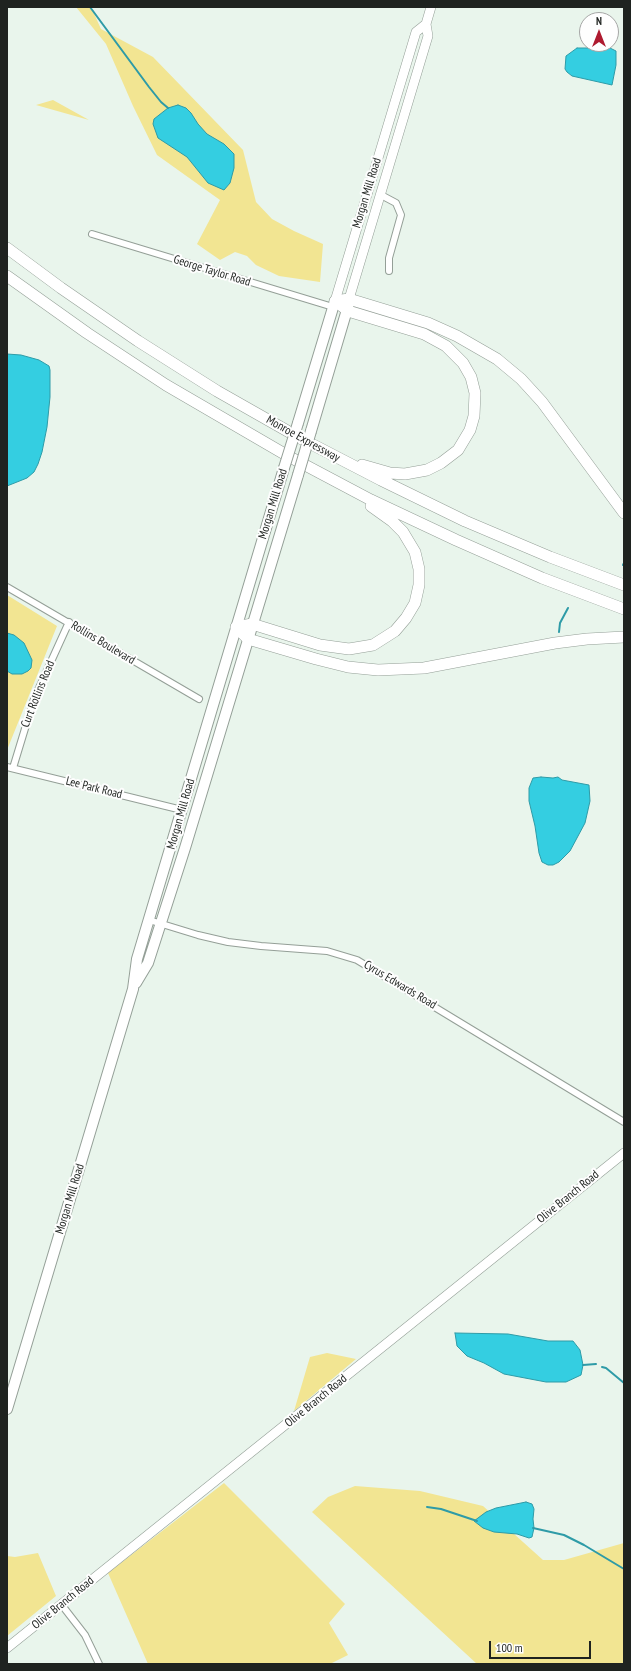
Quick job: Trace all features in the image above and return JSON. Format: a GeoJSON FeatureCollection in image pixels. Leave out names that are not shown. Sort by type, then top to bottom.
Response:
{"type":"FeatureCollection","features":[{"type":"Feature","properties":{"kind":"highway","name":"Monroe Expressway"},"geometry":{"type":"LineString","coordinates":[[7,248],[93,311],[177,366],[319,448],[465,521],[624,586]]}},
{"type":"Feature","properties":{"kind":"highway","name":"Monroe Expressway"},"geometry":{"type":"LineString","coordinates":[[7,276],[87,333],[166,385],[240,429],[329,478],[456,540],[542,578],[624,609]]}},
{"type":"Feature","properties":{"kind":"highway"},"geometry":{"type":"LineString","coordinates":[[334,304],[349,299],[443,329],[471,343],[510,369],[542,402],[624,513]]}},
{"type":"Feature","properties":{"kind":"highway"},"geometry":{"type":"LineString","coordinates":[[319,448],[382,471],[405,474],[420,472],[441,464],[458,450],[466,438],[474,416],[475,393],[471,377],[463,362],[452,351],[424,334],[348,310],[334,304]]}},
{"type":"Feature","properties":{"kind":"highway"},"geometry":{"type":"LineString","coordinates":[[236,627],[252,624],[320,645],[340,649],[357,649],[373,645],[388,637],[401,626],[411,611],[417,594],[419,569],[415,552],[408,538],[398,526],[385,516],[329,478]]}},
{"type":"Feature","properties":{"kind":"highway"},"geometry":{"type":"LineString","coordinates":[[236,627],[248,639],[332,664],[363,669],[393,670],[439,666],[555,643],[587,639],[624,638]]}},
{"type":"Feature","properties":{"kind":"main road","name":"Morgan Mill Road"},"geometry":{"type":"LineString","coordinates":[[133,989],[148,963],[187,841],[348,310],[349,299]]}},
{"type":"Feature","properties":{"kind":"main road","name":"Morgan Mill Road"},"geometry":{"type":"LineString","coordinates":[[7,1409],[133,989],[137,959],[334,304]]}},
{"type":"Feature","properties":{"kind":"street","name":"Morgan Mill Road"},"geometry":{"type":"LineString","coordinates":[[349,299],[428,36],[426,24],[431,7]]}},
{"type":"Feature","properties":{"kind":"street","name":"Morgan Mill Road"},"geometry":{"type":"LineString","coordinates":[[334,304],[416,32],[426,24]]}},
{"type":"Feature","properties":{"kind":"street"},"geometry":{"type":"LineString","coordinates":[[381,195],[396,203],[401,215],[389,258],[389,271]]}},
{"type":"Feature","properties":{"kind":"street","name":"George Taylor Road"},"geometry":{"type":"LineString","coordinates":[[92,234],[334,304]]}},
{"type":"Feature","properties":{"kind":"street","name":"Rollins Boulevard"},"geometry":{"type":"LineString","coordinates":[[7,587],[199,699]]}},
{"type":"Feature","properties":{"kind":"street","name":"Curt Rollins Road"},"geometry":{"type":"LineString","coordinates":[[10,768],[34,698],[69,622]]}},
{"type":"Feature","properties":{"kind":"street","name":"Lee Park Road"},"geometry":{"type":"LineString","coordinates":[[10,768],[182,810]]}},
{"type":"Feature","properties":{"kind":"street","name":"Cyrus Edwards Road"},"geometry":{"type":"LineString","coordinates":[[149,920],[198,935],[228,942],[326,951],[357,960],[624,1122]]}},
{"type":"Feature","properties":{"kind":"street","name":"Olive Branch Road"},"geometry":{"type":"LineString","coordinates":[[7,1648],[624,1153]]}},
{"type":"Feature","properties":{"kind":"street"},"geometry":{"type":"LineString","coordinates":[[61,1604],[85,1635],[99,1664]]}},
{"type":"Feature","properties":{"kind":"shaded area"},"geometry":{"type":"Polygon","coordinates":[[[76,7],[91,7],[101,29],[153,57],[243,150],[256,202],[272,219],[323,244],[320,282],[279,276],[256,265],[247,256],[235,252],[220,260],[197,244],[220,200],[157,155],[133,106],[106,44],[76,7]]]}},
{"type":"Feature","properties":{"kind":"shaded area"},"geometry":{"type":"Polygon","coordinates":[[[53,100],[89,120],[36,105],[53,100]]]}},
{"type":"Feature","properties":{"kind":"shaded area"},"geometry":{"type":"Polygon","coordinates":[[[7,595],[57,626],[7,750],[7,595]]]}},
{"type":"Feature","properties":{"kind":"shaded area"},"geometry":{"type":"Polygon","coordinates":[[[327,1353],[356,1359],[294,1411],[310,1357],[327,1353]]]}},
{"type":"Feature","properties":{"kind":"shaded area"},"geometry":{"type":"Polygon","coordinates":[[[224,1483],[345,1604],[329,1623],[348,1655],[330,1664],[148,1664],[108,1573],[224,1483]]]}},
{"type":"Feature","properties":{"kind":"shaded area"},"geometry":{"type":"Polygon","coordinates":[[[355,1486],[420,1491],[483,1506],[543,1560],[564,1560],[624,1543],[624,1664],[477,1664],[312,1512],[328,1497],[355,1486]]]}},
{"type":"Feature","properties":{"kind":"shaded area"},"geometry":{"type":"Polygon","coordinates":[[[38,1553],[56,1596],[7,1636],[7,1556],[15,1557],[38,1553]]]}},
{"type":"Feature","properties":{"kind":"water"},"geometry":{"type":"Polygon","coordinates":[[[577,48],[579,48],[579,52],[616,52],[616,65],[612,85],[572,76],[565,69],[566,56],[577,48]]]}},
{"type":"Feature","properties":{"kind":"water"},"geometry":{"type":"Polygon","coordinates":[[[178,105],[186,108],[207,134],[224,144],[234,154],[234,168],[230,183],[224,190],[208,183],[187,157],[158,138],[153,124],[154,119],[168,108],[178,105]]]}},
{"type":"Feature","properties":{"kind":"water"},"geometry":{"type":"Polygon","coordinates":[[[7,354],[21,355],[39,360],[49,366],[50,397],[47,427],[38,464],[34,472],[27,478],[7,486],[7,354]]]}},
{"type":"Feature","properties":{"kind":"water"},"geometry":{"type":"Polygon","coordinates":[[[7,633],[14,635],[24,643],[32,660],[31,668],[22,674],[12,674],[7,671],[7,633]]]}},
{"type":"Feature","properties":{"kind":"water"},"geometry":{"type":"Polygon","coordinates":[[[558,777],[562,780],[589,785],[590,801],[585,823],[570,851],[559,862],[553,865],[548,865],[542,862],[529,801],[529,788],[533,778],[558,777]]]}},
{"type":"Feature","properties":{"kind":"water"},"geometry":{"type":"Polygon","coordinates":[[[455,1333],[508,1334],[548,1341],[573,1341],[580,1350],[583,1365],[581,1375],[566,1382],[546,1382],[504,1374],[467,1356],[457,1346],[455,1333]]]}},
{"type":"Feature","properties":{"kind":"water"},"geometry":{"type":"Polygon","coordinates":[[[526,1502],[532,1504],[534,1509],[534,1528],[532,1537],[529,1538],[517,1534],[494,1532],[483,1528],[474,1521],[486,1512],[496,1508],[526,1502]]]}},
{"type":"Feature","properties":{"kind":"waterway"},"geometry":{"type":"LineString","coordinates":[[90,7],[149,87],[168,108]]}},
{"type":"Feature","properties":{"kind":"waterway"},"geometry":{"type":"LineString","coordinates":[[559,632],[560,623],[568,608]]}},
{"type":"Feature","properties":{"kind":"waterway"},"geometry":{"type":"LineString","coordinates":[[583,1365],[596,1364]]}},
{"type":"Feature","properties":{"kind":"waterway"},"geometry":{"type":"LineString","coordinates":[[602,1367],[606,1368],[624,1383]]}},
{"type":"Feature","properties":{"kind":"waterway"},"geometry":{"type":"LineString","coordinates":[[427,1507],[441,1509],[477,1521]]}},
{"type":"Feature","properties":{"kind":"waterway"},"geometry":{"type":"LineString","coordinates":[[533,1528],[564,1535],[624,1569]]}}]}
